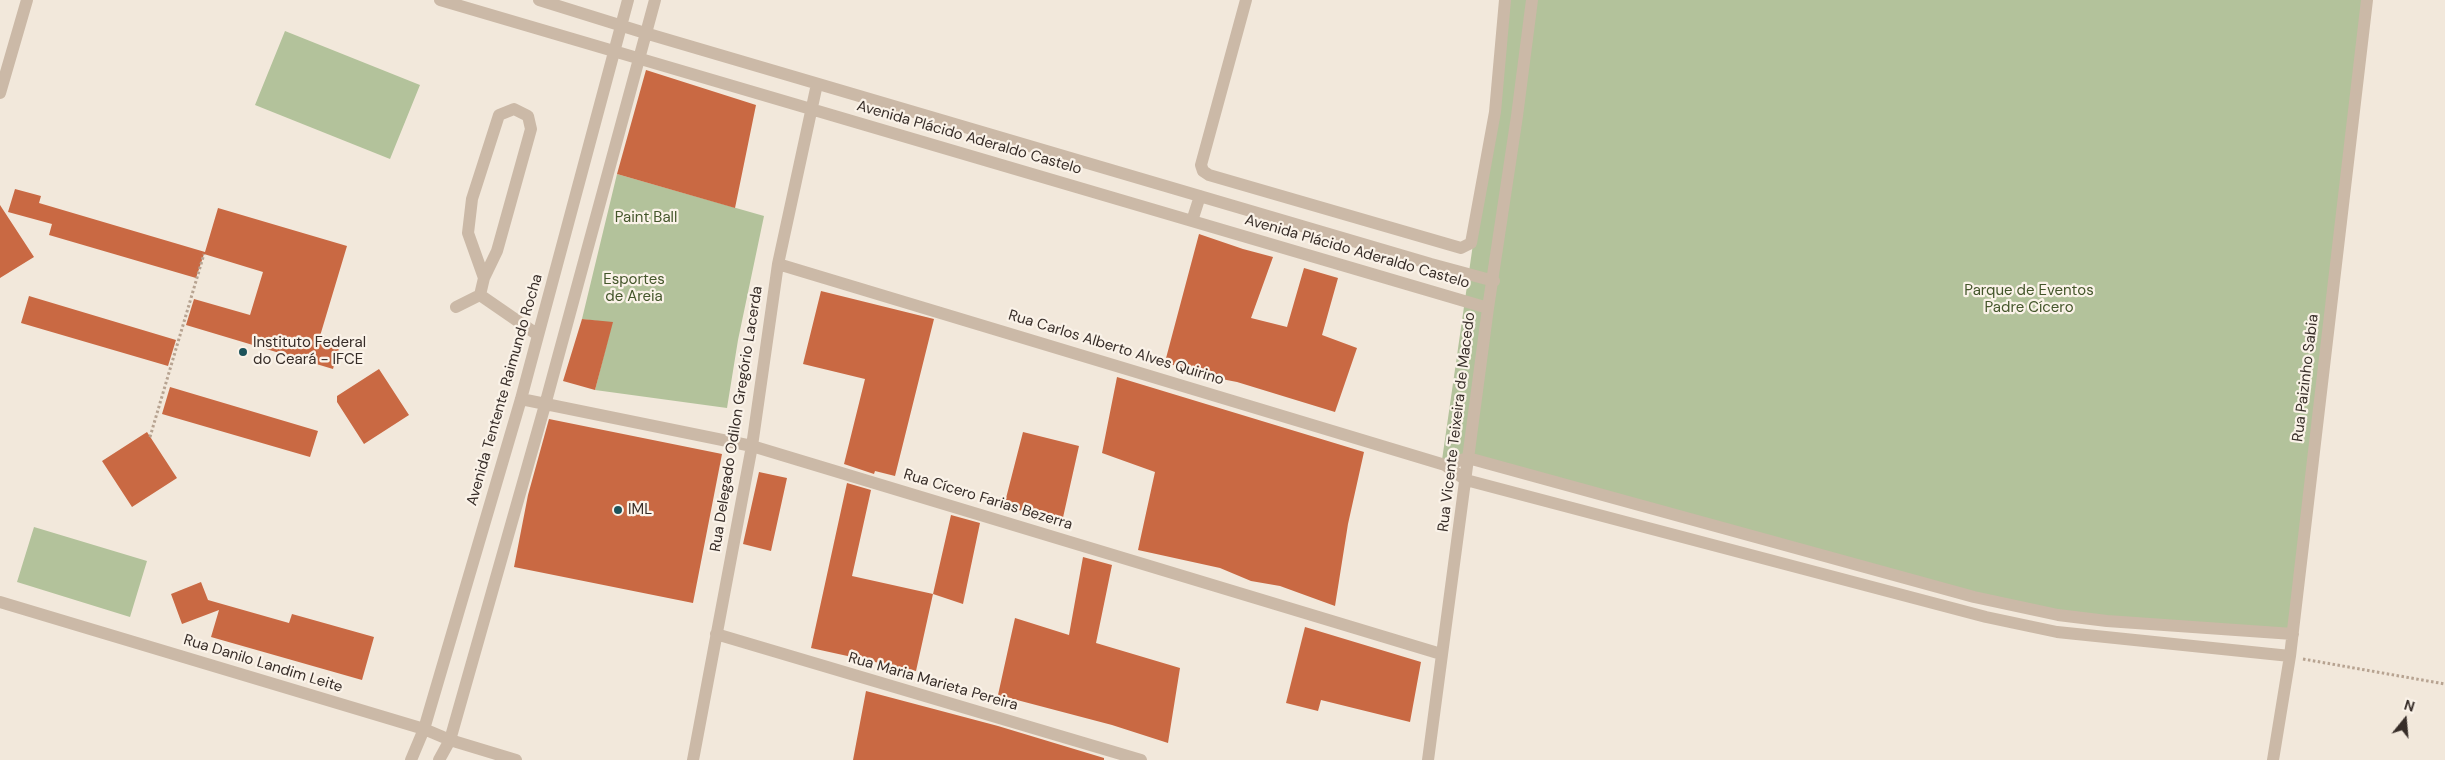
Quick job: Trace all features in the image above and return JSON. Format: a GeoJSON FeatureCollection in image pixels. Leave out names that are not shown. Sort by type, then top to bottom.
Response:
{"type":"FeatureCollection","features":[{"type":"Feature","properties":{"kind":"street"},"geometry":{"type":"LineString","coordinates":[[0,92],[27,0]]}},
{"type":"Feature","properties":{"kind":"street","name":"Avenida Plácido Aderaldo Castelo"},"geometry":{"type":"LineString","coordinates":[[440,0],[613,53],[811,108],[1488,308]]}},
{"type":"Feature","properties":{"kind":"street","name":"Avenida Plácido Aderaldo Castelo"},"geometry":{"type":"LineString","coordinates":[[539,0],[645,34],[1494,281]]}},
{"type":"Feature","properties":{"kind":"street","name":"Avenida Tentente Raimundo Rocha"},"geometry":{"type":"LineString","coordinates":[[411,760],[424,729],[521,399],[628,0]]}},
{"type":"Feature","properties":{"kind":"street"},"geometry":{"type":"LineString","coordinates":[[440,760],[450,740],[546,405],[655,0]]}},
{"type":"Feature","properties":{"kind":"street"},"geometry":{"type":"LineString","coordinates":[[1246,0],[1201,164],[1203,171],[1209,175],[1461,248],[1467,247],[1471,243],[1495,112],[1505,0]]}},
{"type":"Feature","properties":{"kind":"street","name":"Rua Vicente Teixeira de Macedo"},"geometry":{"type":"LineString","coordinates":[[1428,760],[1488,308],[1494,281],[1532,0]]}},
{"type":"Feature","properties":{"kind":"street","name":"Rua Paizinho Sabia"},"geometry":{"type":"LineString","coordinates":[[2273,760],[2293,634],[2367,0]]}},
{"type":"Feature","properties":{"kind":"street","name":"Rua Delegado Odilon Gregório Lacerda"},"geometry":{"type":"LineString","coordinates":[[693,760],[752,446],[778,264],[816,84]]}},
{"type":"Feature","properties":{"kind":"street"},"geometry":{"type":"LineString","coordinates":[[480,295],[484,278],[497,251],[531,130],[528,116],[514,109],[500,114],[472,199],[468,233],[484,278]]}},
{"type":"Feature","properties":{"kind":"street"},"geometry":{"type":"LineString","coordinates":[[1495,112],[1517,116]]}},
{"type":"Feature","properties":{"kind":"street"},"geometry":{"type":"LineString","coordinates":[[1192,221],[1200,196]]}},
{"type":"Feature","properties":{"kind":"street","name":"Rua Carlos Alberto Alves Quirino"},"geometry":{"type":"LineString","coordinates":[[778,264],[1444,464]]}},
{"type":"Feature","properties":{"kind":"street"},"geometry":{"type":"LineString","coordinates":[[480,295],[538,335]]}},
{"type":"Feature","properties":{"kind":"street"},"geometry":{"type":"LineString","coordinates":[[456,307],[480,295]]}},
{"type":"Feature","properties":{"kind":"street","name":"Rua Cícero Farias Bezerra"},"geometry":{"type":"LineString","coordinates":[[521,399],[752,446],[1441,654]]}},
{"type":"Feature","properties":{"kind":"street"},"geometry":{"type":"LineString","coordinates":[[1444,464],[1468,458],[1974,597],[2077,617],[2179,627],[2293,634]]}},
{"type":"Feature","properties":{"kind":"street"},"geometry":{"type":"LineString","coordinates":[[1444,464],[1466,480],[1986,617],[2076,634],[2290,656]]}},
{"type":"Feature","properties":{"kind":"street"},"geometry":{"type":"LineString","coordinates":[[1879,589],[1883,572]]}},
{"type":"Feature","properties":{"kind":"street","name":"Rua Danilo Landim Leite"},"geometry":{"type":"LineString","coordinates":[[0,602],[424,729],[450,740],[516,760]]}},
{"type":"Feature","properties":{"kind":"street"},"geometry":{"type":"LineString","coordinates":[[2076,634],[2077,617]]}},
{"type":"Feature","properties":{"kind":"street","name":"Rua Maria Marieta Pereira"},"geometry":{"type":"LineString","coordinates":[[716,634],[1141,760]]}},
{"type":"Feature","properties":{"kind":"path"},"geometry":{"type":"LineString","coordinates":[[150,437],[204,254]]}},
{"type":"Feature","properties":{"kind":"path"},"geometry":{"type":"LineString","coordinates":[[2290,656],[2445,684]]}},
{"type":"Feature","properties":{"kind":"green space","name":"Parque de Eventos Padre Cícero"},"geometry":{"type":"Polygon","coordinates":[[[1508,0],[2366,0],[2291,632],[2094,620],[1983,598],[1489,464],[1442,460],[1508,0]]]}},
{"type":"Feature","properties":{"kind":"green space"},"geometry":{"type":"Polygon","coordinates":[[[285,31],[420,85],[390,159],[255,105],[285,31]]]}},
{"type":"Feature","properties":{"kind":"green space"},"geometry":{"type":"Polygon","coordinates":[[[617,174],[764,216],[738,340],[727,408],[595,390],[612,323],[582,319],[617,174]]]}},
{"type":"Feature","properties":{"kind":"green space"},"geometry":{"type":"Polygon","coordinates":[[[34,527],[147,561],[130,617],[17,582],[34,527]]]}},
{"type":"Feature","properties":{"kind":"building"},"geometry":{"type":"Polygon","coordinates":[[[646,70],[756,105],[735,208],[617,174],[646,70]]]}},
{"type":"Feature","properties":{"kind":"building"},"geometry":{"type":"Polygon","coordinates":[[[15,189],[41,196],[39,203],[205,252],[218,208],[347,246],[320,336],[341,342],[333,369],[186,325],[194,299],[250,315],[263,272],[204,254],[196,278],[49,235],[52,224],[8,212],[15,189]]]}},
{"type":"Feature","properties":{"kind":"building"},"geometry":{"type":"Polygon","coordinates":[[[0,205],[34,257],[0,278],[0,205]]]}},
{"type":"Feature","properties":{"kind":"building"},"geometry":{"type":"Polygon","coordinates":[[[1199,234],[1273,257],[1251,318],[1287,327],[1304,268],[1338,278],[1322,335],[1357,348],[1335,412],[1237,382],[1201,375],[1165,362],[1199,234]]]}},
{"type":"Feature","properties":{"kind":"building"},"geometry":{"type":"Polygon","coordinates":[[[821,291],[934,319],[895,476],[875,471],[874,474],[844,464],[865,379],[803,364],[821,291]]]}},
{"type":"Feature","properties":{"kind":"building"},"geometry":{"type":"Polygon","coordinates":[[[29,296],[176,340],[168,366],[21,323],[29,296]]]}},
{"type":"Feature","properties":{"kind":"building"},"geometry":{"type":"Polygon","coordinates":[[[582,319],[613,322],[595,390],[563,381],[582,319]]]}},
{"type":"Feature","properties":{"kind":"building"},"geometry":{"type":"Polygon","coordinates":[[[379,369],[409,415],[364,444],[337,402],[337,396],[379,369]]]}},
{"type":"Feature","properties":{"kind":"building"},"geometry":{"type":"Polygon","coordinates":[[[1117,377],[1364,452],[1348,524],[1335,606],[1280,586],[1251,581],[1220,568],[1138,550],[1155,472],[1102,453],[1117,377]]]}},
{"type":"Feature","properties":{"kind":"building"},"geometry":{"type":"Polygon","coordinates":[[[170,387],[318,431],[310,457],[162,414],[170,387]]]}},
{"type":"Feature","properties":{"kind":"building","name":"IML"},"geometry":{"type":"Polygon","coordinates":[[[549,419],[722,454],[693,603],[514,567],[528,495],[549,419]]]}},
{"type":"Feature","properties":{"kind":"building"},"geometry":{"type":"Polygon","coordinates":[[[147,432],[177,478],[132,507],[102,461],[147,432]]]}},
{"type":"Feature","properties":{"kind":"building"},"geometry":{"type":"Polygon","coordinates":[[[1023,432],[1079,446],[1062,522],[1004,506],[1023,432]]]}},
{"type":"Feature","properties":{"kind":"building"},"geometry":{"type":"Polygon","coordinates":[[[759,472],[787,478],[771,551],[743,544],[759,472]]]}},
{"type":"Feature","properties":{"kind":"building"},"geometry":{"type":"Polygon","coordinates":[[[847,483],[871,490],[852,576],[933,594],[916,671],[811,648],[847,483]]]}},
{"type":"Feature","properties":{"kind":"building"},"geometry":{"type":"Polygon","coordinates":[[[951,515],[980,523],[963,604],[933,594],[951,515]]]}},
{"type":"Feature","properties":{"kind":"building"},"geometry":{"type":"Polygon","coordinates":[[[1083,557],[1112,565],[1096,643],[1180,668],[1168,743],[1112,725],[998,695],[1015,618],[1069,635],[1083,557]]]}},
{"type":"Feature","properties":{"kind":"building"},"geometry":{"type":"Polygon","coordinates":[[[201,582],[208,600],[289,623],[292,614],[374,637],[362,680],[211,637],[219,610],[182,624],[171,594],[201,582]]]}},
{"type":"Feature","properties":{"kind":"building"},"geometry":{"type":"Polygon","coordinates":[[[1305,627],[1421,662],[1410,722],[1321,700],[1318,711],[1286,703],[1305,627]]]}},
{"type":"Feature","properties":{"kind":"building"},"geometry":{"type":"Polygon","coordinates":[[[866,691],[998,726],[1104,758],[1104,760],[853,760],[866,691]]]}},
{"type":"Feature","properties":{"kind":"place","name":"Instituto Federal do Ceará - IFCE"},"geometry":{"type":"Point","coordinates":[243,352]}},
{"type":"Feature","properties":{"kind":"place","name":"IML"},"geometry":{"type":"Point","coordinates":[618,510]}},
{"type":"Feature","properties":{"kind":"park label","name":"Paint Ball"},"geometry":{"type":"Point","coordinates":[646,218]}},
{"type":"Feature","properties":{"kind":"park label","name":"Esportes de Areia"},"geometry":{"type":"Point","coordinates":[634,288]}}]}
